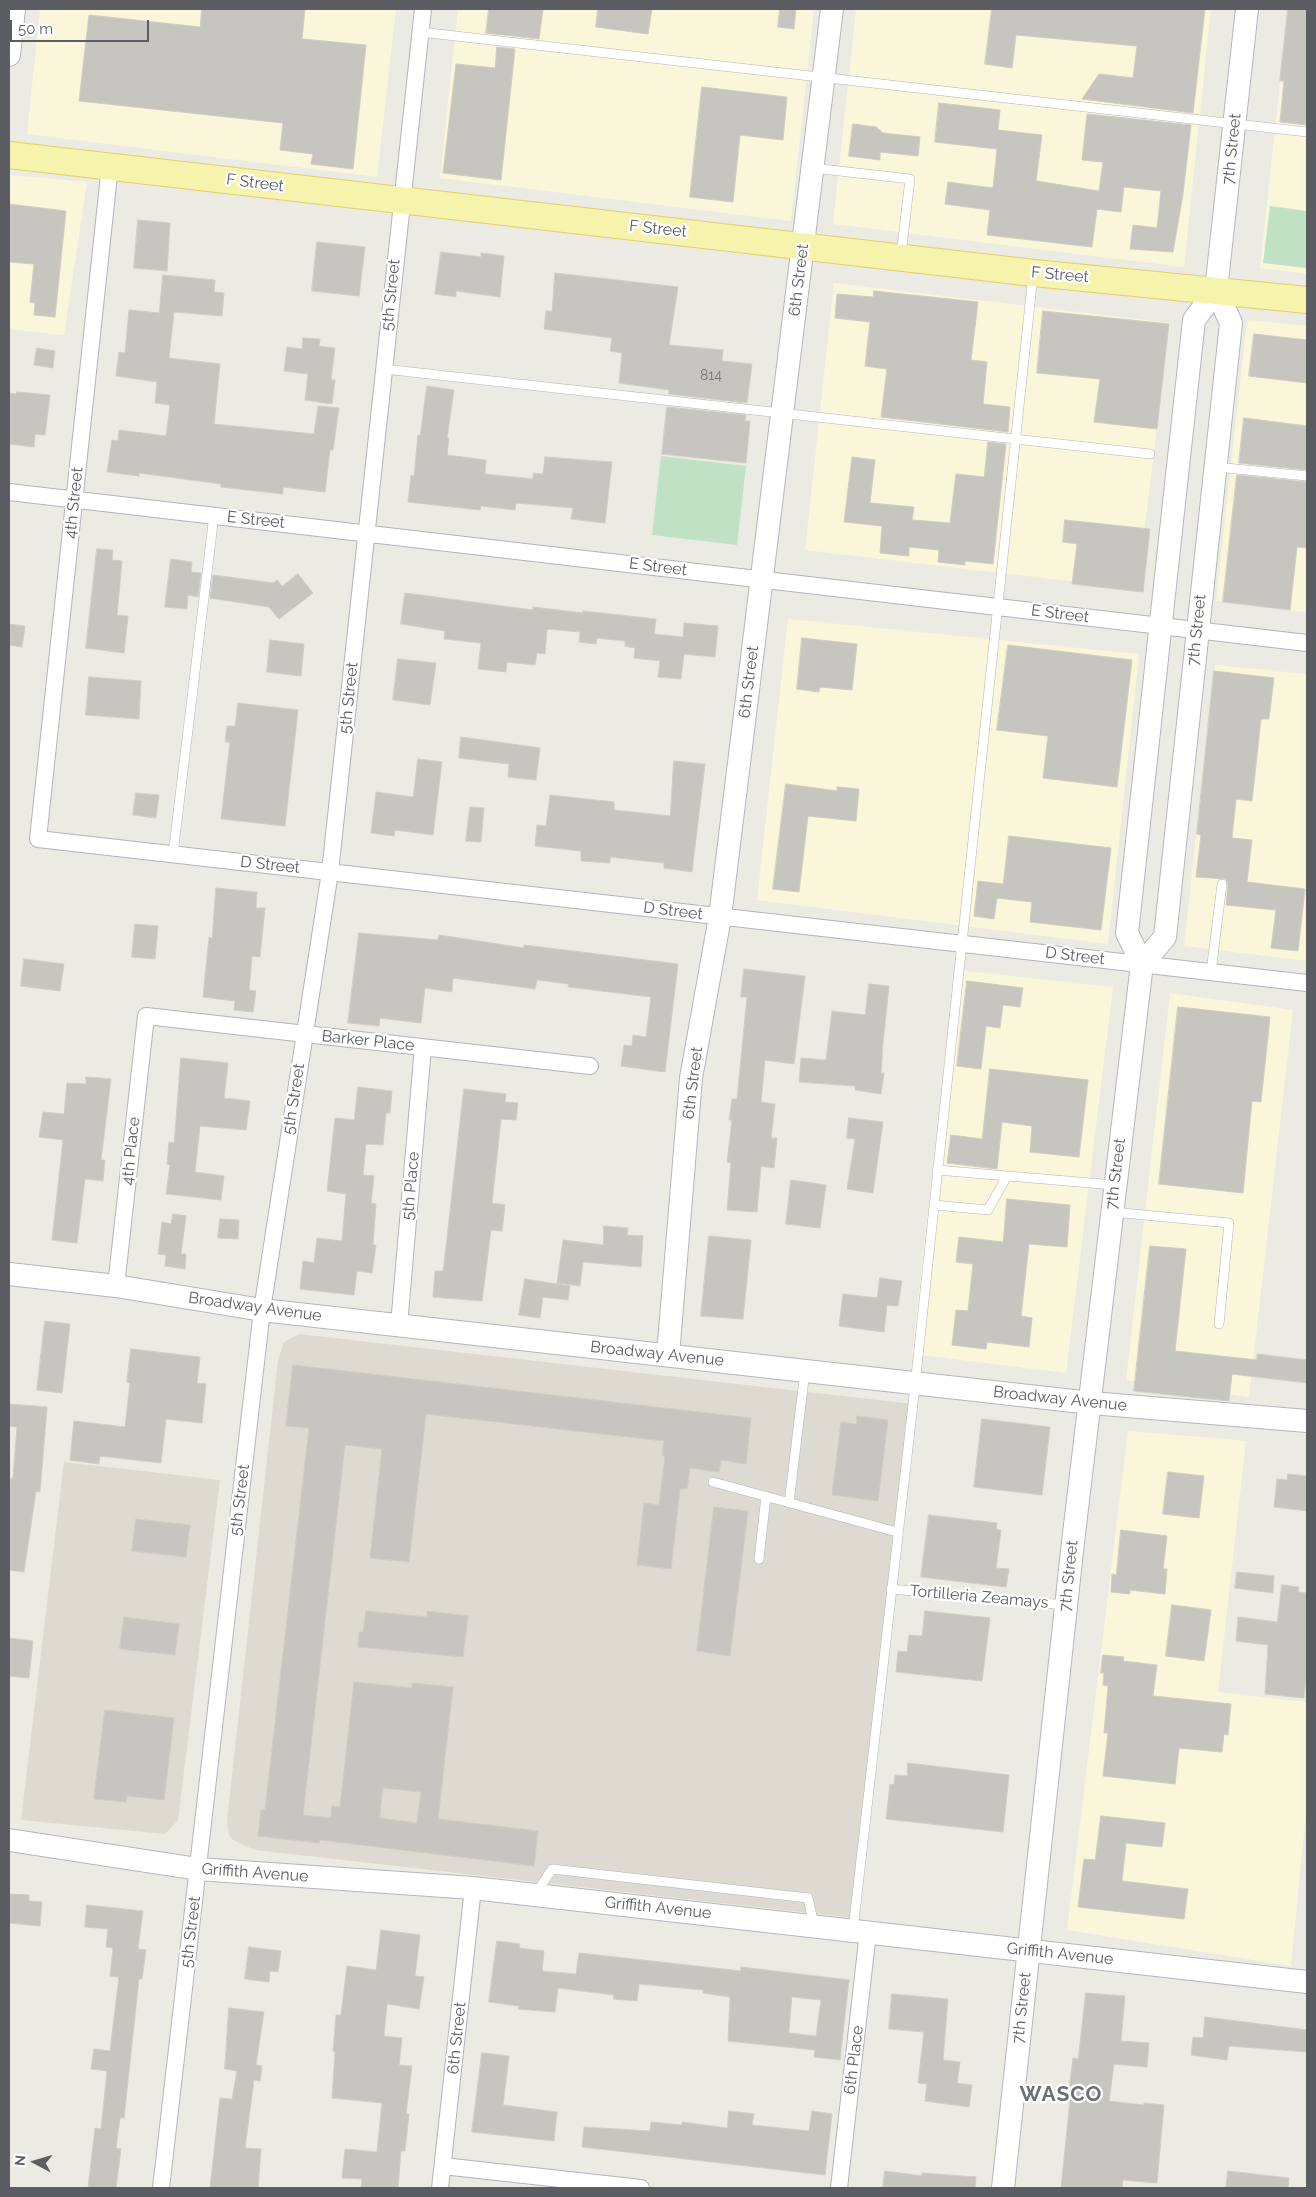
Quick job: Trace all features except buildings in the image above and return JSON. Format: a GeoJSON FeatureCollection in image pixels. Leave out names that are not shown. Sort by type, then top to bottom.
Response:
{"type":"FeatureCollection","features":[{"type":"Feature","properties":{"kind":"main road","name":"F Street"},"geometry":{"type":"LineString","coordinates":[[9,155],[1034,272],[1307,300]]}},
{"type":"Feature","properties":{"kind":"street"},"geometry":{"type":"LineString","coordinates":[[9,55],[14,9]]}},
{"type":"Feature","properties":{"kind":"street","name":"5th Street"},"geometry":{"type":"LineString","coordinates":[[161,2188],[262,1310],[330,872],[423,9]]}},
{"type":"Feature","properties":{"kind":"street","name":"6th Street"},"geometry":{"type":"LineString","coordinates":[[668,1355],[691,1078],[720,917],[832,9]]}},
{"type":"Feature","properties":{"kind":"street","name":"7th Street"},"geometry":{"type":"LineString","coordinates":[[1003,2188],[1066,1605],[1142,964],[1127,932],[1194,320],[1216,290],[1247,9]]}},
{"type":"Feature","properties":{"kind":"street","name":"4th Street"},"geometry":{"type":"LineString","coordinates":[[38,839],[110,166]]}},
{"type":"Feature","properties":{"kind":"street","name":"7th Street"},"geometry":{"type":"LineString","coordinates":[[1142,964],[1165,936],[1231,323],[1216,290]]}},
{"type":"Feature","properties":{"kind":"street","name":"E Street"},"geometry":{"type":"LineString","coordinates":[[9,492],[1307,643]]}},
{"type":"Feature","properties":{"kind":"street","name":"D Street"},"geometry":{"type":"LineString","coordinates":[[38,839],[1307,982]]}},
{"type":"Feature","properties":{"kind":"street","name":"Barker Place"},"geometry":{"type":"LineString","coordinates":[[146,1016],[590,1066]]}},
{"type":"Feature","properties":{"kind":"street","name":"4th Place"},"geometry":{"type":"LineString","coordinates":[[116,1286],[146,1016]]}},
{"type":"Feature","properties":{"kind":"street","name":"5th Place"},"geometry":{"type":"LineString","coordinates":[[399,1325],[424,1047]]}},
{"type":"Feature","properties":{"kind":"street","name":"Broadway Avenue"},"geometry":{"type":"LineString","coordinates":[[9,1274],[116,1286],[262,1310],[915,1384],[1091,1403],[1307,1421]]}},
{"type":"Feature","properties":{"kind":"street","name":"Griffith Avenue"},"geometry":{"type":"LineString","coordinates":[[9,1840],[198,1869],[473,1888],[1307,1981]]}},
{"type":"Feature","properties":{"kind":"street","name":"6th Street"},"geometry":{"type":"LineString","coordinates":[[440,2188],[473,1888]]}},
{"type":"Feature","properties":{"kind":"street","name":"6th Place"},"geometry":{"type":"LineString","coordinates":[[839,2188],[861,1931]]}},
{"type":"Feature","properties":{"kind":"street"},"geometry":{"type":"LineString","coordinates":[[443,2166],[641,2188]]}},
{"type":"Feature","properties":{"kind":"lane"},"geometry":{"type":"LineString","coordinates":[[420,32],[1307,132]]}},
{"type":"Feature","properties":{"kind":"lane"},"geometry":{"type":"LineString","coordinates":[[812,168],[910,179],[901,257]]}},
{"type":"Feature","properties":{"kind":"lane"},"geometry":{"type":"LineString","coordinates":[[861,1931],[891,1589],[915,1384],[1034,272]]}},
{"type":"Feature","properties":{"kind":"lane"},"geometry":{"type":"LineString","coordinates":[[384,368],[1150,454]]}},
{"type":"Feature","properties":{"kind":"lane"},"geometry":{"type":"LineString","coordinates":[[1216,467],[1307,476]]}},
{"type":"Feature","properties":{"kind":"lane"},"geometry":{"type":"LineString","coordinates":[[173,854],[214,515]]}},
{"type":"Feature","properties":{"kind":"lane"},"geometry":{"type":"LineString","coordinates":[[1211,972],[1222,884]]}},
{"type":"Feature","properties":{"kind":"lane"},"geometry":{"type":"LineString","coordinates":[[937,1170],[1115,1185]]}},
{"type":"Feature","properties":{"kind":"lane"},"geometry":{"type":"LineString","coordinates":[[934,1205],[988,1210],[1007,1176]]}},
{"type":"Feature","properties":{"kind":"lane"},"geometry":{"type":"LineString","coordinates":[[1112,1212],[1229,1223],[1219,1324]]}},
{"type":"Feature","properties":{"kind":"lane"},"geometry":{"type":"LineString","coordinates":[[789,1503],[805,1371]]}},
{"type":"Feature","properties":{"kind":"lane"},"geometry":{"type":"LineString","coordinates":[[713,1482],[898,1532]]}},
{"type":"Feature","properties":{"kind":"lane"},"geometry":{"type":"LineString","coordinates":[[759,1559],[766,1496]]}},
{"type":"Feature","properties":{"kind":"lane","name":"Tortilleria Zeamays"},"geometry":{"type":"LineString","coordinates":[[891,1589],[1066,1605]]}},
{"type":"Feature","properties":{"kind":"shaded area"},"geometry":{"type":"Polygon","coordinates":[[[40,9],[396,9],[377,177],[27,134],[40,9]]]}},
{"type":"Feature","properties":{"kind":"shaded area"},"geometry":{"type":"Polygon","coordinates":[[[458,9],[814,9],[791,221],[440,178],[458,9]]]}},
{"type":"Feature","properties":{"kind":"shaded area"},"geometry":{"type":"Polygon","coordinates":[[[856,9],[1211,9],[1184,267],[833,224],[856,9]]]}},
{"type":"Feature","properties":{"kind":"shaded area"},"geometry":{"type":"Polygon","coordinates":[[[1288,9],[1307,9],[1307,274],[1260,268],[1288,9]]]}},
{"type":"Feature","properties":{"kind":"shaded area"},"geometry":{"type":"Polygon","coordinates":[[[9,175],[87,182],[64,335],[9,329],[9,175]]]}},
{"type":"Feature","properties":{"kind":"shaded area"},"geometry":{"type":"Polygon","coordinates":[[[834,283],[1170,323],[1137,589],[805,550],[834,283]]]}},
{"type":"Feature","properties":{"kind":"shaded area"},"geometry":{"type":"Polygon","coordinates":[[[1247,320],[1307,326],[1307,612],[1216,601],[1247,320]]]}},
{"type":"Feature","properties":{"kind":"shaded area"},"geometry":{"type":"Polygon","coordinates":[[[788,619],[1139,654],[1108,944],[757,900],[788,619]]]}},
{"type":"Feature","properties":{"kind":"shaded area"},"geometry":{"type":"Polygon","coordinates":[[[1215,665],[1307,674],[1307,961],[1184,946],[1215,665]]]}},
{"type":"Feature","properties":{"kind":"shaded area"},"geometry":{"type":"Polygon","coordinates":[[[955,970],[1113,987],[1066,1373],[912,1354],[955,970]]]}},
{"type":"Feature","properties":{"kind":"shaded area"},"geometry":{"type":"Polygon","coordinates":[[[1170,993],[1293,1010],[1249,1397],[1126,1380],[1170,993]]]}},
{"type":"Feature","properties":{"kind":"shaded area"},"geometry":{"type":"Polygon","coordinates":[[[299,1334],[913,1404],[854,1918],[255,1850],[233,1840],[229,1835],[227,1820],[278,1360],[284,1342],[299,1334]]]}},
{"type":"Feature","properties":{"kind":"shaded area"},"geometry":{"type":"Polygon","coordinates":[[[1128,1431],[1246,1441],[1218,1692],[1307,1702],[1307,1801],[1291,1966],[1067,1930],[1128,1431]]]}},
{"type":"Feature","properties":{"kind":"shaded area"},"geometry":{"type":"Polygon","coordinates":[[[64,1462],[220,1480],[178,1820],[165,1834],[21,1820],[64,1462]]]}},
{"type":"Feature","properties":{"kind":"green space"},"geometry":{"type":"Polygon","coordinates":[[[1270,206],[1307,211],[1307,268],[1263,263],[1270,206]]]}},
{"type":"Feature","properties":{"kind":"green space"},"geometry":{"type":"Polygon","coordinates":[[[661,456],[746,466],[737,545],[652,535],[661,456]]]}},
{"type":"Feature","properties":{"kind":"district","name":"WASCO"},"geometry":{"type":"Point","coordinates":[1061,2095]}}]}
